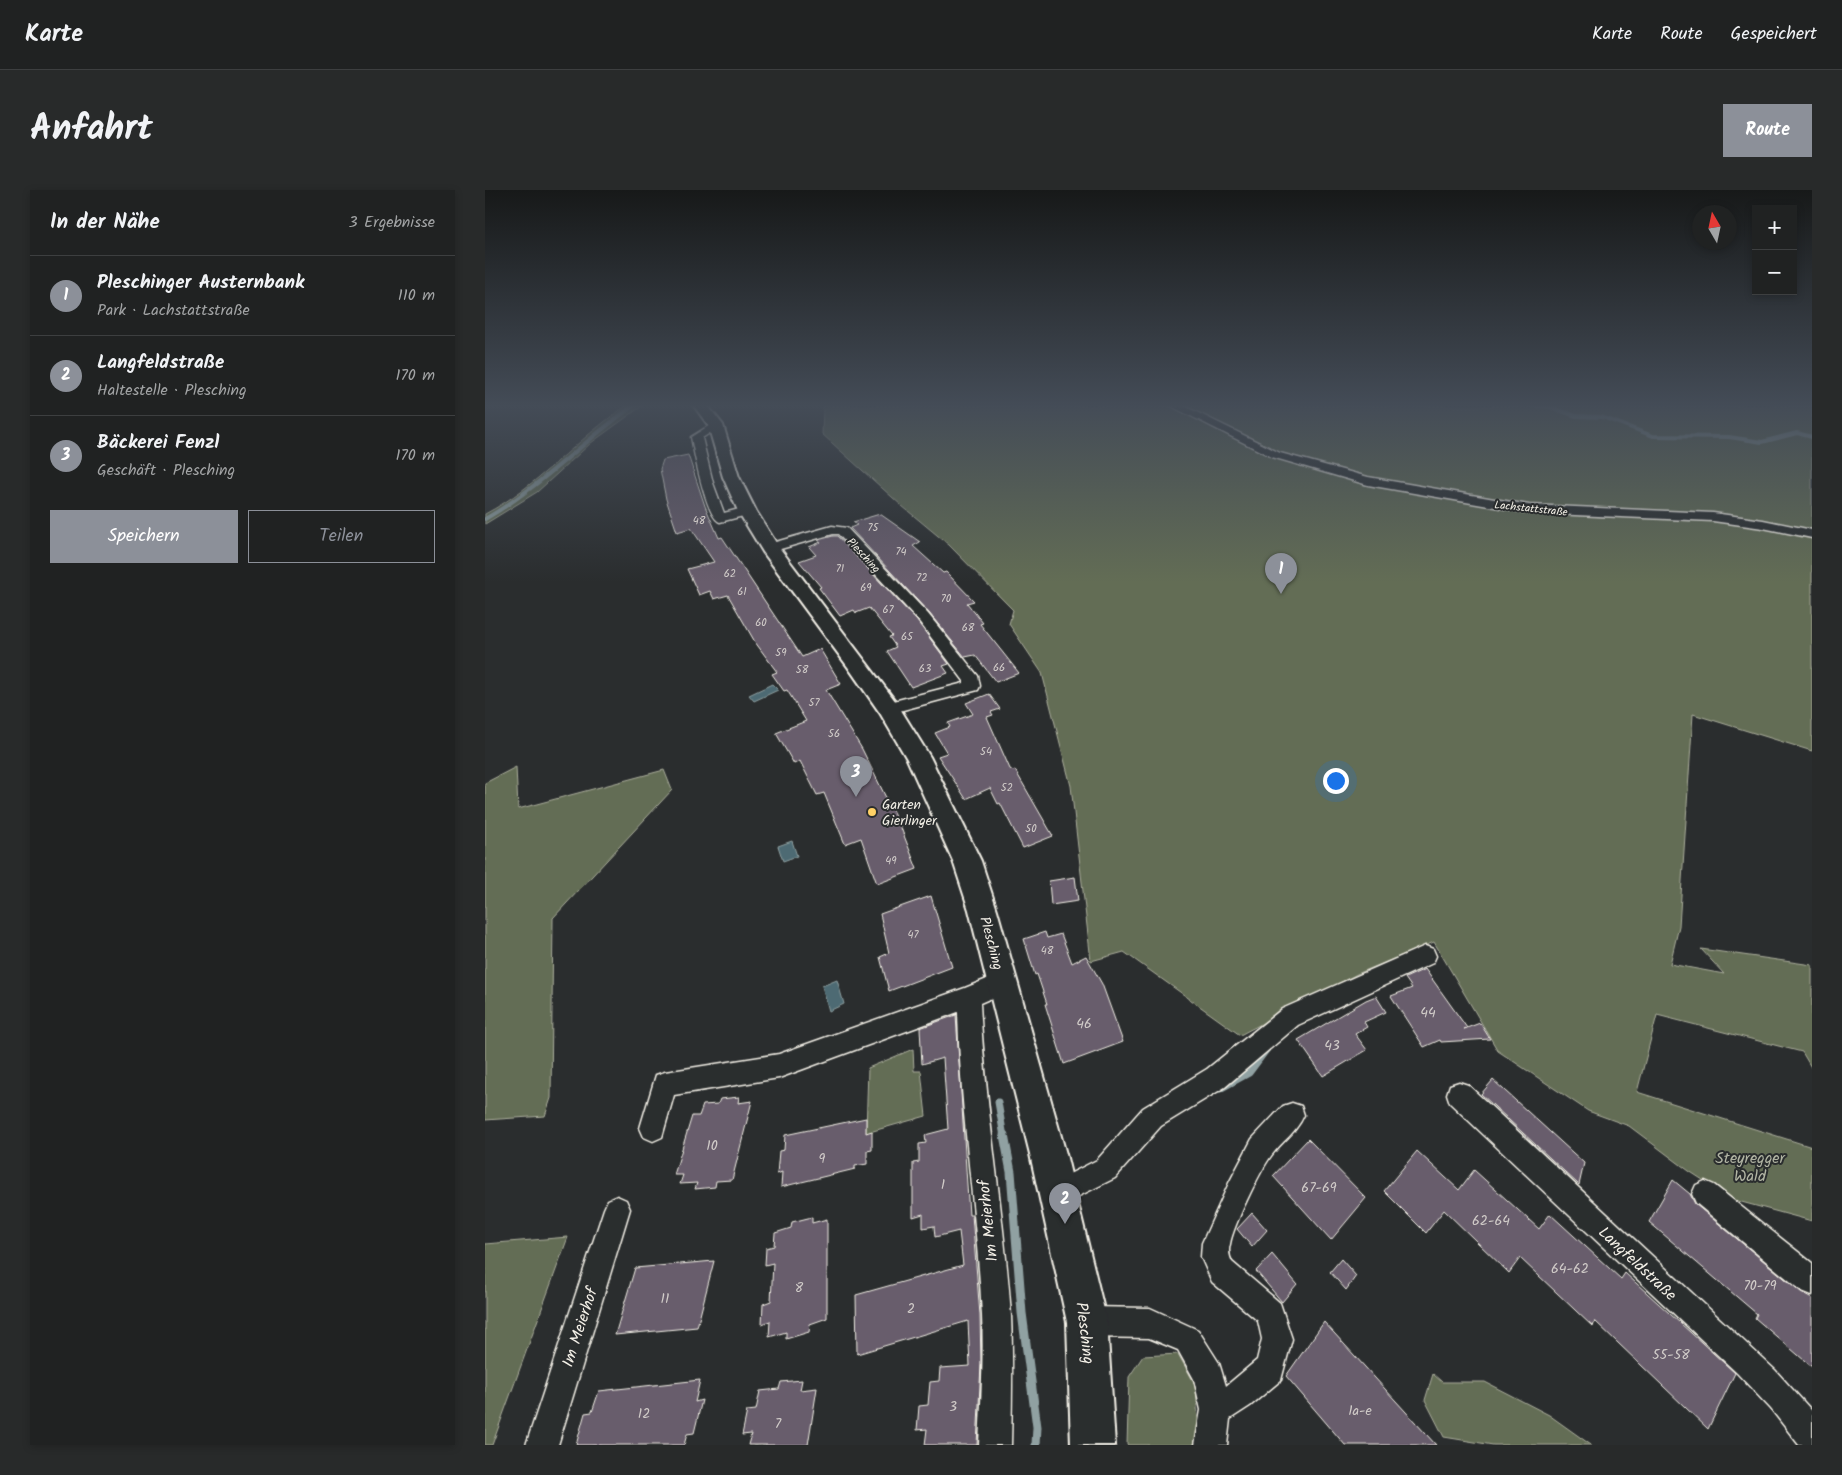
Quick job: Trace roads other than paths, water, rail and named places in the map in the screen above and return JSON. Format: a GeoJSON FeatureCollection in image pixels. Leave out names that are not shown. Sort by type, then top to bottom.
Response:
{"type":"FeatureCollection","features":[{"type":"Feature","properties":{"kind":"main road"},"geometry":{"type":"LineString","coordinates":[[727,465],[731,477],[759,531]]}},
{"type":"Feature","properties":{"kind":"main road","name":"Plesching"},"geometry":{"type":"LineString","coordinates":[[759,531],[888,708],[927,774],[967,861],[983,910],[1057,1194],[1087,1322],[1092,1386],[1093,1445]]}},
{"type":"Feature","properties":{"kind":"street"},"geometry":{"type":"LineString","coordinates":[[703,465],[720,518],[759,531]]}},
{"type":"Feature","properties":{"kind":"street","name":"Lachstattstraße"},"geometry":{"type":"LineString","coordinates":[[1307,465],[1368,481],[1529,509],[1713,518],[1754,522],[1812,534]]}},
{"type":"Feature","properties":{"kind":"street","name":"Plesching"},"geometry":{"type":"LineString","coordinates":[[759,531],[842,530],[923,617],[972,680],[972,686],[888,708]]}},
{"type":"Feature","properties":{"kind":"street"},"geometry":{"type":"LineString","coordinates":[[1057,1194],[1106,1169],[1152,1117],[1217,1078],[1290,1017],[1425,956]]}},
{"type":"Feature","properties":{"kind":"street"},"geometry":{"type":"LineString","coordinates":[[653,1128],[665,1084],[779,1066],[969,997],[1002,983]]}},
{"type":"Feature","properties":{"kind":"street","name":"Im Meierhof"},"geometry":{"type":"LineString","coordinates":[[969,997],[976,1115],[995,1296],[999,1358],[995,1445]]}},
{"type":"Feature","properties":{"kind":"street","name":"Langfeldstraße"},"geometry":{"type":"LineString","coordinates":[[1459,1094],[1732,1349],[1794,1411],[1812,1437]]}},
{"type":"Feature","properties":{"kind":"street"},"geometry":{"type":"LineString","coordinates":[[1216,1410],[1270,1369],[1277,1339],[1270,1313],[1223,1272],[1215,1257],[1216,1243],[1238,1192],[1261,1148],[1292,1115]]}},
{"type":"Feature","properties":{"kind":"street"},"geometry":{"type":"LineString","coordinates":[[1705,1194],[1812,1281]]}},
{"type":"Feature","properties":{"kind":"street","name":"Im Meierhof"},"geometry":{"type":"LineString","coordinates":[[541,1445],[617,1209]]}},
{"type":"Feature","properties":{"kind":"street"},"geometry":{"type":"LineString","coordinates":[[1087,1322],[1150,1323],[1187,1340],[1208,1374],[1216,1410],[1211,1445]]}},
{"type":"Feature","properties":{"kind":"water"},"geometry":{"type":"Polygon","coordinates":[[[772,684],[778,690],[754,701],[749,695],[772,684]]]}},
{"type":"Feature","properties":{"kind":"water"},"geometry":{"type":"Polygon","coordinates":[[[792,841],[797,856],[783,861],[778,846],[792,841]]]}},
{"type":"Feature","properties":{"kind":"water"},"geometry":{"type":"Polygon","coordinates":[[[837,980],[844,1004],[829,1011],[822,986],[837,980]]]}},
{"type":"Feature","properties":{"kind":"waterway"},"geometry":{"type":"LineString","coordinates":[[485,519],[505,507],[559,465]]}},
{"type":"Feature","properties":{"kind":"waterway"},"geometry":{"type":"LineString","coordinates":[[1220,1089],[1249,1073],[1267,1049]]}},
{"type":"Feature","properties":{"kind":"waterway"},"geometry":{"type":"LineString","coordinates":[[998,1102],[1004,1137]]}},
{"type":"Feature","properties":{"kind":"waterway"},"geometry":{"type":"LineString","coordinates":[[1004,1135],[1011,1172],[1022,1313],[1037,1427],[1036,1445]]}},
{"type":"Feature","properties":{"kind":"place","name":"Pleschinger Austernbank"},"geometry":{"type":"Point","coordinates":[1281,594]}},
{"type":"Feature","properties":{"kind":"place","name":"Bäckerei Fenzl"},"geometry":{"type":"Point","coordinates":[856,797]}},
{"type":"Feature","properties":{"kind":"place","name":"Garten Gierlinger"},"geometry":{"type":"Point","coordinates":[872,812]}},
{"type":"Feature","properties":{"kind":"place","name":"Langfeldstraße"},"geometry":{"type":"Point","coordinates":[1065,1224]}},
{"type":"Feature","properties":{"kind":"park label","name":"Steyregger Wald"},"geometry":{"type":"Point","coordinates":[1750,1166]}}]}
